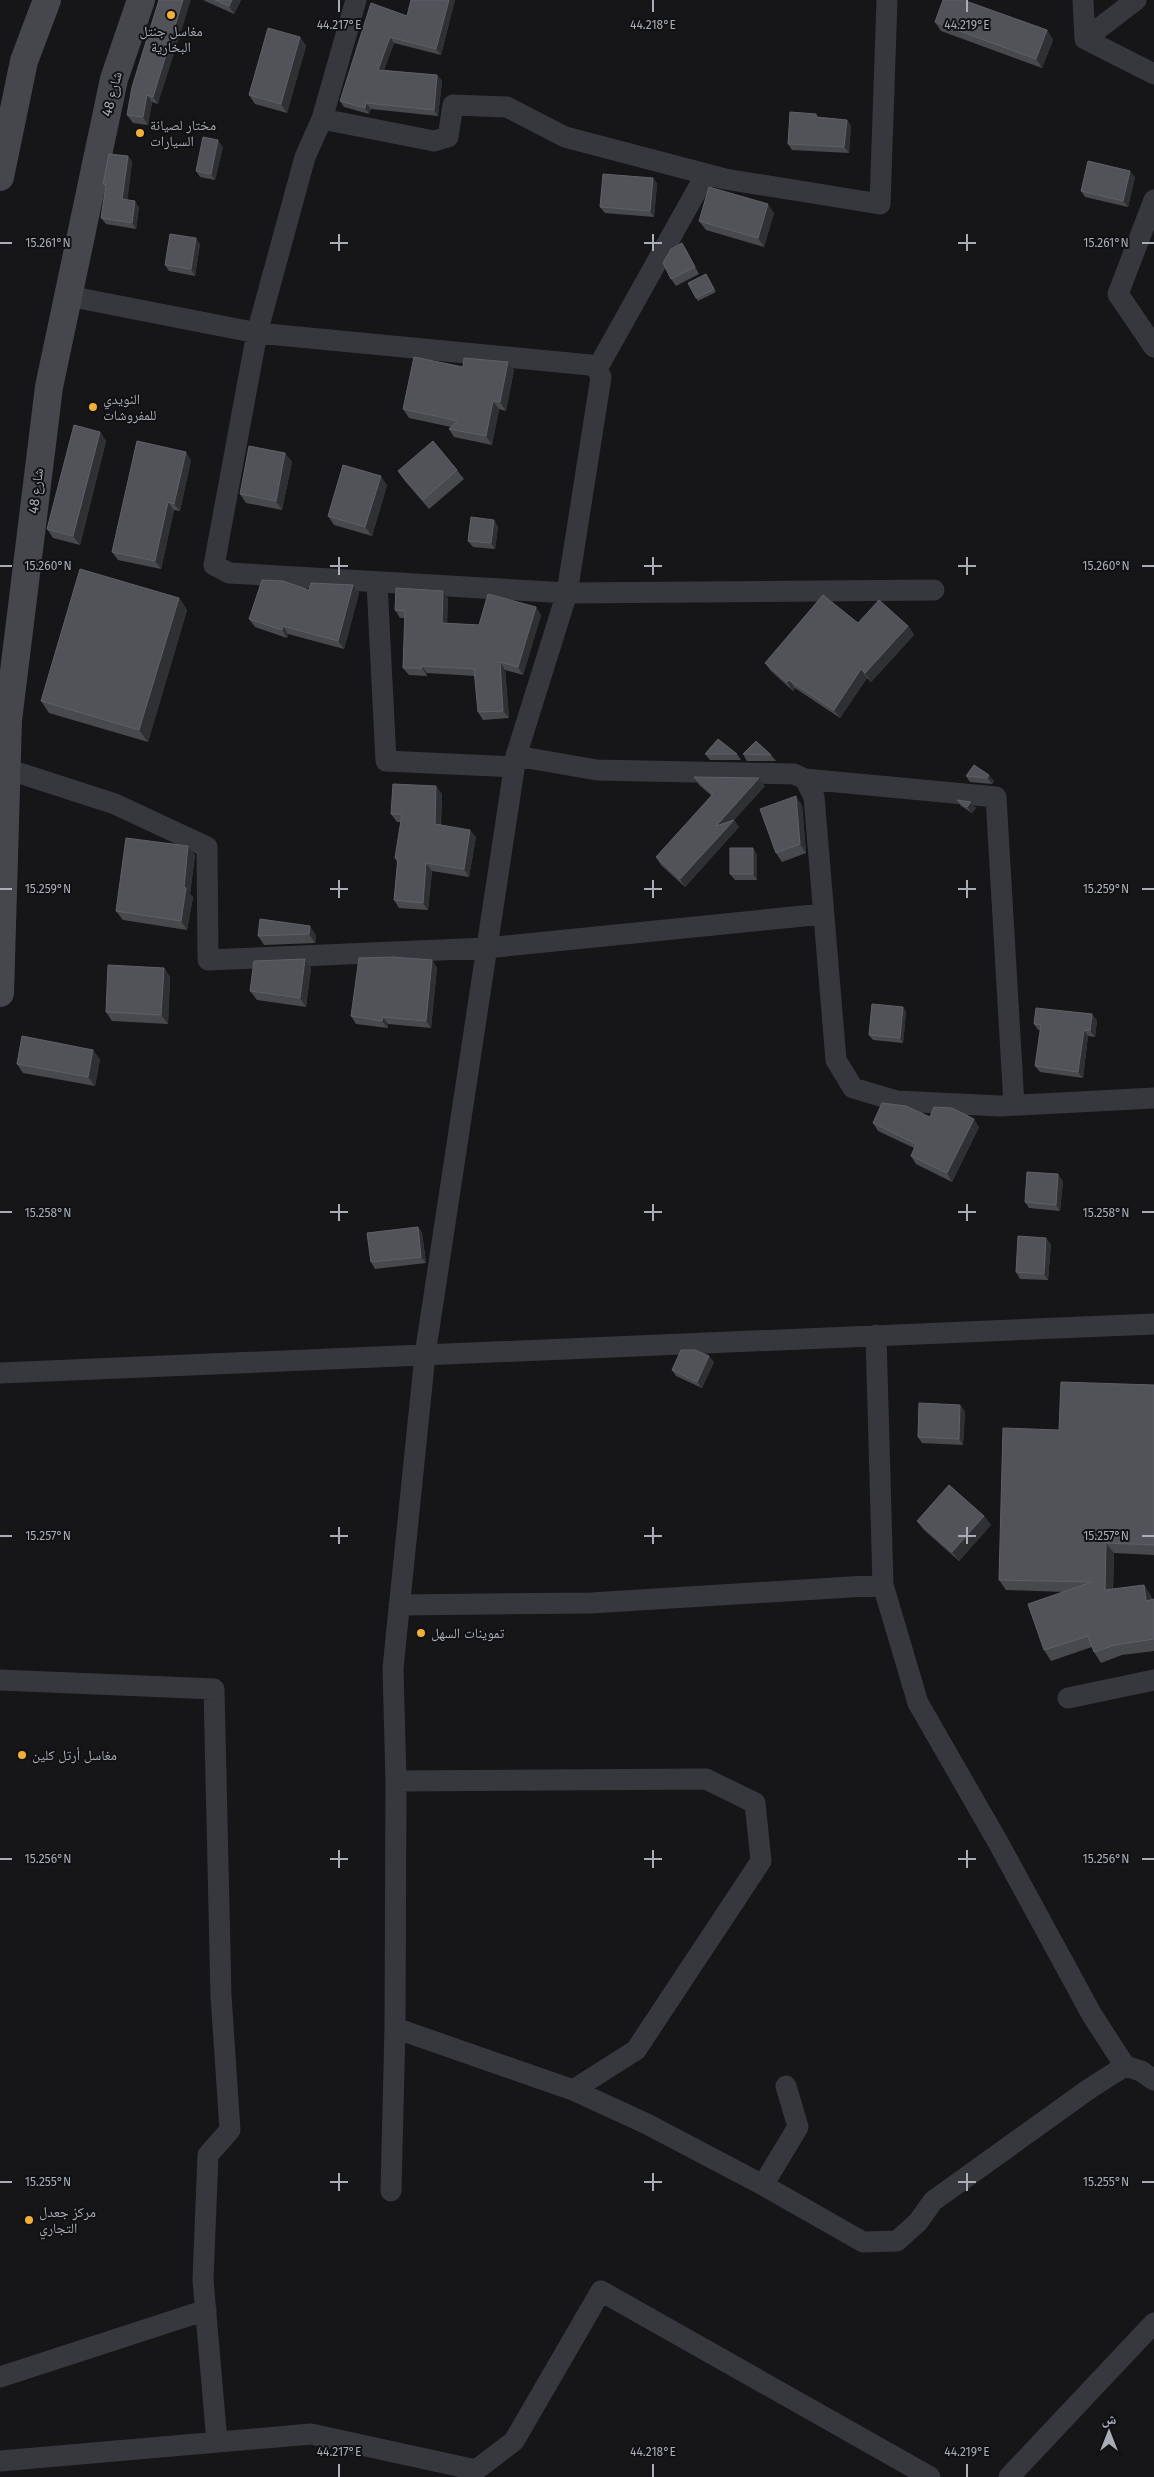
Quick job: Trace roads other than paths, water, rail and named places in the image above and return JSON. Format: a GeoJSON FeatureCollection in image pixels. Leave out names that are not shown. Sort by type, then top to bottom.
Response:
{"type":"FeatureCollection","features":[{"type":"Feature","properties":{"kind":"main road"},"geometry":{"type":"LineString","coordinates":[[0,176],[24,61],[47,0]]}},
{"type":"Feature","properties":{"kind":"main road","name":"شارع 48"},"geometry":{"type":"LineString","coordinates":[[0,993],[8,720],[49,387],[114,79],[141,0]]}},
{"type":"Feature","properties":{"kind":"street"},"geometry":{"type":"LineString","coordinates":[[356,0],[322,119],[305,157],[257,333],[214,564],[229,573],[567,593],[934,590]]}},
{"type":"Feature","properties":{"kind":"street"},"geometry":{"type":"LineString","coordinates":[[322,119],[434,141],[448,137],[454,105],[507,107],[564,138],[706,174],[880,204],[887,0]]}},
{"type":"Feature","properties":{"kind":"street"},"geometry":{"type":"LineString","coordinates":[[1083,0],[1084,39]]}},
{"type":"Feature","properties":{"kind":"street"},"geometry":{"type":"LineString","coordinates":[[1084,39],[1136,0]]}},
{"type":"Feature","properties":{"kind":"street"},"geometry":{"type":"LineString","coordinates":[[1084,39],[1154,74]]}},
{"type":"Feature","properties":{"kind":"street"},"geometry":{"type":"LineString","coordinates":[[597,369],[706,174]]}},
{"type":"Feature","properties":{"kind":"street"},"geometry":{"type":"LineString","coordinates":[[1154,200],[1118,294],[1154,347]]}},
{"type":"Feature","properties":{"kind":"street"},"geometry":{"type":"LineString","coordinates":[[68,296],[257,333],[590,365],[597,369],[601,377],[567,593],[515,762],[425,1354],[392,1668],[396,1781],[395,2028],[391,2191]]}},
{"type":"Feature","properties":{"kind":"street"},"geometry":{"type":"LineString","coordinates":[[378,583],[386,761],[515,762],[598,770],[794,774],[805,779],[996,797],[1014,1105]]}},
{"type":"Feature","properties":{"kind":"street"},"geometry":{"type":"LineString","coordinates":[[7,769],[115,804],[207,847],[208,960],[486,948],[823,914]]}},
{"type":"Feature","properties":{"kind":"street"},"geometry":{"type":"LineString","coordinates":[[805,779],[814,797],[836,1060],[853,1088],[897,1101],[1014,1105],[1154,1098]]}},
{"type":"Feature","properties":{"kind":"street"},"geometry":{"type":"LineString","coordinates":[[0,1373],[1154,1324]]}},
{"type":"Feature","properties":{"kind":"street"},"geometry":{"type":"LineString","coordinates":[[876,1336],[883,1585],[918,1703],[1000,1844],[1092,2015],[1125,2066],[1141,2072],[1154,2080]]}},
{"type":"Feature","properties":{"kind":"street"},"geometry":{"type":"LineString","coordinates":[[399,1605],[591,1603],[883,1585]]}},
{"type":"Feature","properties":{"kind":"street"},"geometry":{"type":"LineString","coordinates":[[0,1680],[214,1689],[221,1996],[230,2130],[208,2155],[203,2280],[217,2442]]}},
{"type":"Feature","properties":{"kind":"street"},"geometry":{"type":"LineString","coordinates":[[1068,1698],[1154,1680]]}},
{"type":"Feature","properties":{"kind":"street"},"geometry":{"type":"LineString","coordinates":[[396,1781],[706,1779],[755,1803],[761,1861],[636,2050],[573,2090]]}},
{"type":"Feature","properties":{"kind":"street"},"geometry":{"type":"LineString","coordinates":[[395,2028],[573,2090],[647,2124],[763,2185],[863,2242],[896,2241],[918,2222],[933,2201],[1065,2105],[1125,2066]]}},
{"type":"Feature","properties":{"kind":"street"},"geometry":{"type":"LineString","coordinates":[[763,2185],[798,2127],[786,2086]]}},
{"type":"Feature","properties":{"kind":"street"},"geometry":{"type":"LineString","coordinates":[[0,2461],[311,2434],[473,2473],[514,2441],[601,2291],[930,2477]]}},
{"type":"Feature","properties":{"kind":"street"},"geometry":{"type":"LineString","coordinates":[[0,2377],[206,2310]]}},
{"type":"Feature","properties":{"kind":"street"},"geometry":{"type":"LineString","coordinates":[[1010,2477],[1154,2323]]}},
{"type":"Feature","properties":{"kind":"place","name":"مغاسل جنتل البخارية"},"geometry":{"type":"Point","coordinates":[171,15]}},
{"type":"Feature","properties":{"kind":"place","name":"مختار لصيانة السيارات"},"geometry":{"type":"Point","coordinates":[140,133]}},
{"type":"Feature","properties":{"kind":"place","name":"النويدي للمفروشات"},"geometry":{"type":"Point","coordinates":[93,407]}},
{"type":"Feature","properties":{"kind":"place","name":"تموينات السهل"},"geometry":{"type":"Point","coordinates":[421,1633]}},
{"type":"Feature","properties":{"kind":"place","name":"مغاسل أرتل كلين"},"geometry":{"type":"Point","coordinates":[22,1755]}},
{"type":"Feature","properties":{"kind":"place","name":"مركز جعدل التجاري"},"geometry":{"type":"Point","coordinates":[29,2220]}}]}
